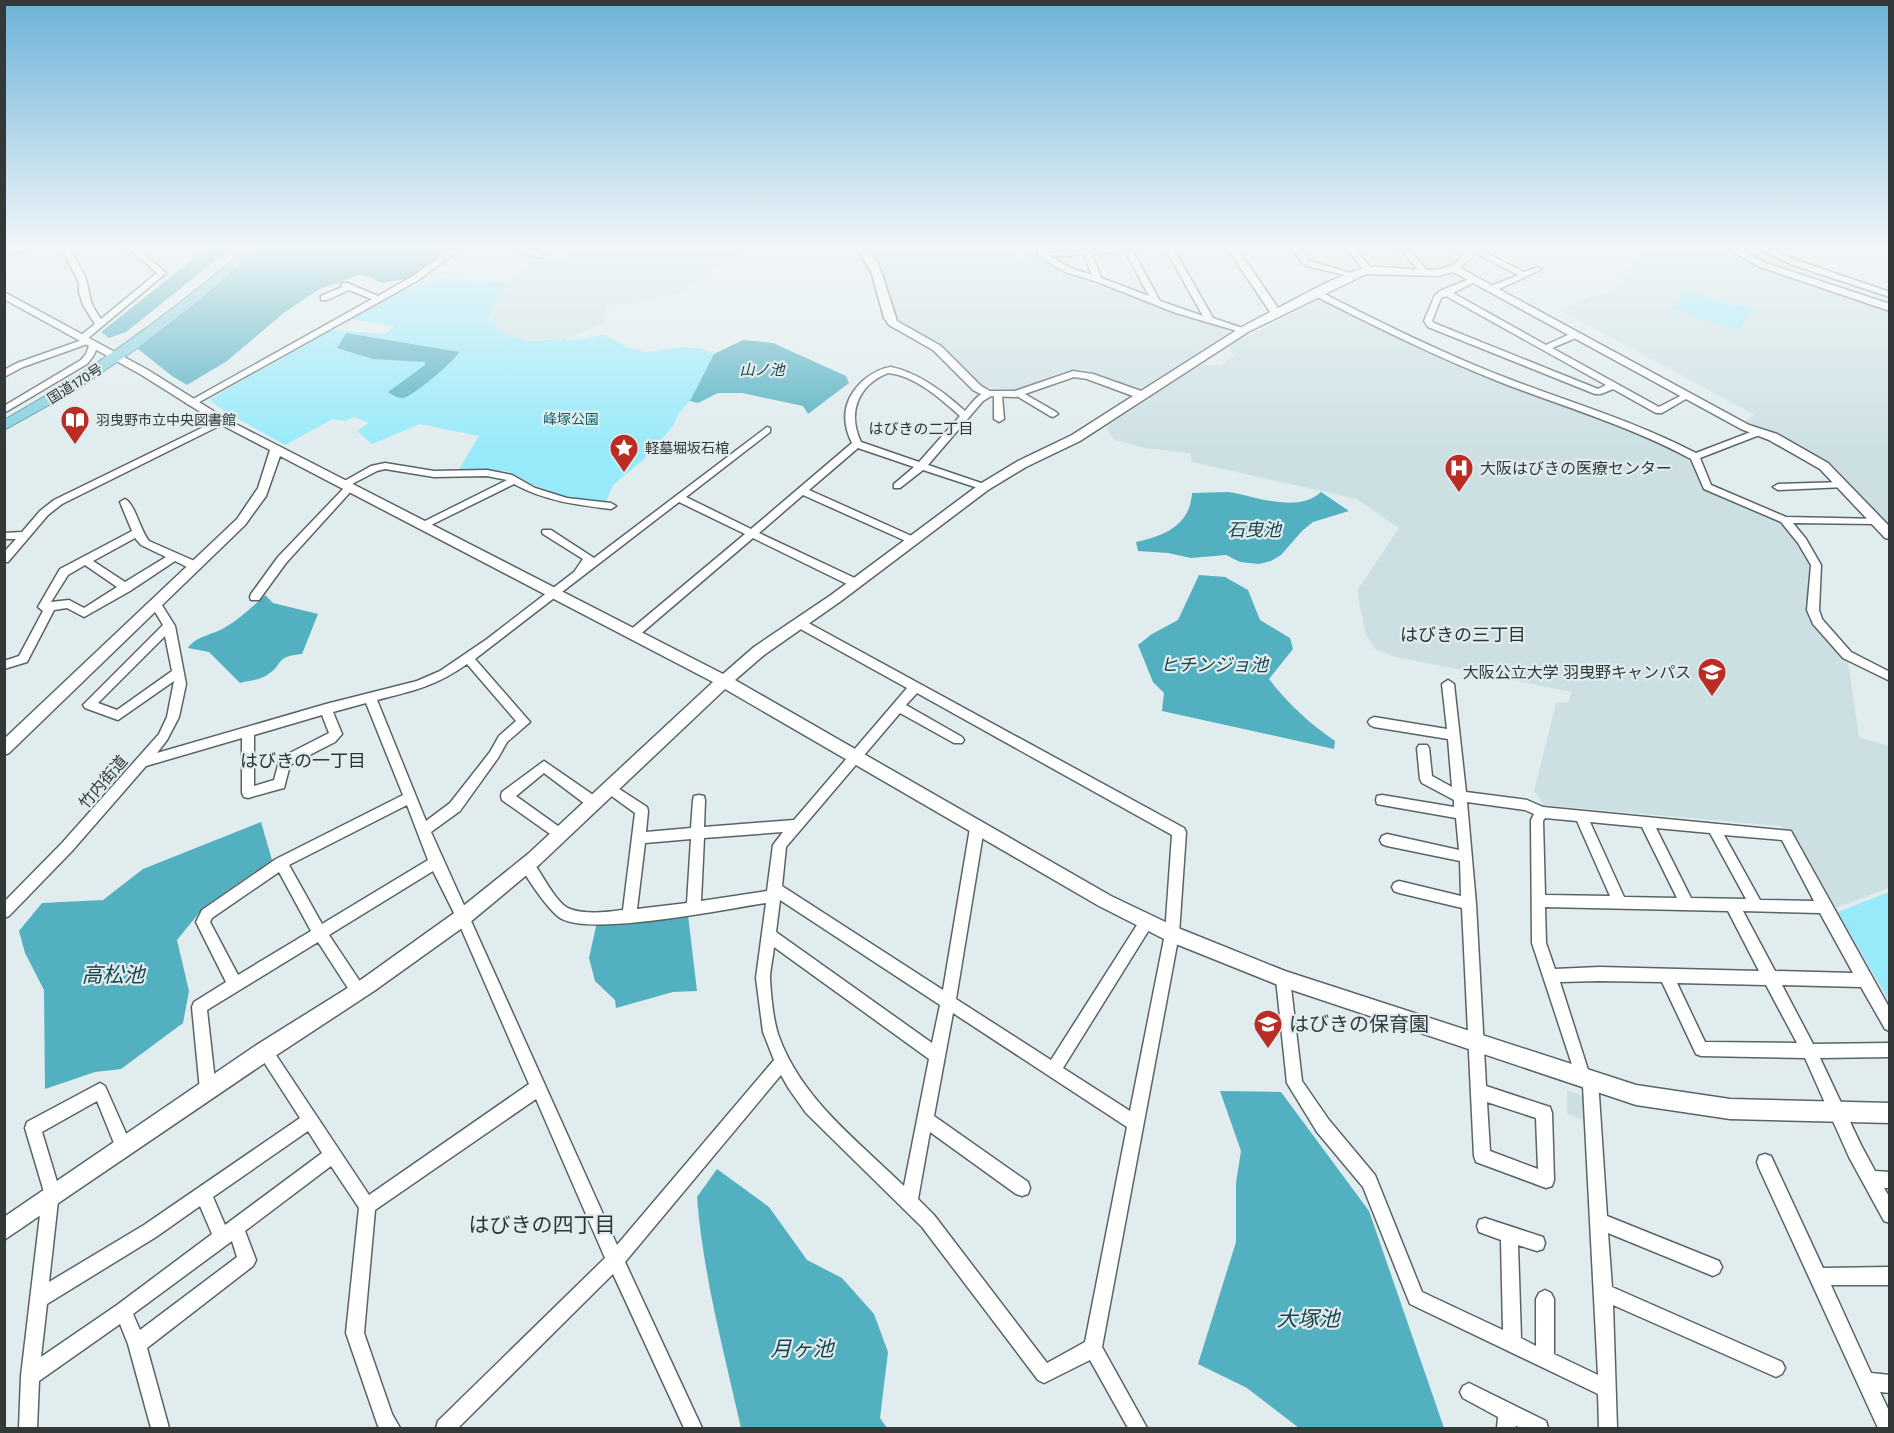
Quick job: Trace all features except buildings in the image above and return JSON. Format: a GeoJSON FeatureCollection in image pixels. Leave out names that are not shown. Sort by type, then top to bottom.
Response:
{"type":"FeatureCollection","features":[{"type":"Feature","properties":{"kind":"highway","name":"国道170号"},"geometry":{"type":"LineString","coordinates":[[4,418],[113,355],[162,315]]}},
{"type":"Feature","properties":{"kind":"highway","name":"国道170号"},"geometry":{"type":"LineString","coordinates":[[4,426],[171,315]]}},
{"type":"Feature","properties":{"kind":"street"},"geometry":{"type":"LineString","coordinates":[[40,315],[276,450],[724,681],[1105,901],[1172,934],[1283,979],[1372,1010],[1478,1042],[1636,1095],[1674,1104],[1717,1110],[1890,1113]]}},
{"type":"Feature","properties":{"kind":"street"},"geometry":{"type":"LineString","coordinates":[[94,315],[99,323]]}},
{"type":"Feature","properties":{"kind":"street"},"geometry":{"type":"LineString","coordinates":[[4,374],[20,365],[88,341],[99,323],[112,315]]}},
{"type":"Feature","properties":{"kind":"street"},"geometry":{"type":"LineString","coordinates":[[191,403],[350,315]]}},
{"type":"Feature","properties":{"kind":"street"},"geometry":{"type":"LineString","coordinates":[[887,315],[893,323],[937,348],[977,388],[993,395]]}},
{"type":"Feature","properties":{"kind":"street"},"geometry":{"type":"LineString","coordinates":[[1194,315],[1244,330]]}},
{"type":"Feature","properties":{"kind":"street"},"geometry":{"type":"LineString","coordinates":[[1207,315],[1210,320]]}},
{"type":"Feature","properties":{"kind":"street"},"geometry":{"type":"LineString","coordinates":[[4,1230],[265,1051],[358,991],[463,917],[527,865],[759,651],[984,487],[1022,464],[1076,438],[1244,330],[1272,315]]}},
{"type":"Feature","properties":{"kind":"street"},"geometry":{"type":"LineString","coordinates":[[1362,315],[1425,346],[1504,380],[1647,432],[1695,457],[1707,487],[1785,520],[1877,521]]}},
{"type":"Feature","properties":{"kind":"street"},"geometry":{"type":"LineString","coordinates":[[1431,315],[1428,321],[1438,330],[1598,393],[1612,386]]}},
{"type":"Feature","properties":{"kind":"street"},"geometry":{"type":"LineString","coordinates":[[1486,315],[1659,411],[1687,396]]}},
{"type":"Feature","properties":{"kind":"street"},"geometry":{"type":"LineString","coordinates":[[1539,315],[1687,396],[1824,465],[1890,535]]}},
{"type":"Feature","properties":{"kind":"street"},"geometry":{"type":"LineString","coordinates":[[1546,348],[1575,335]]}},
{"type":"Feature","properties":{"kind":"street"},"geometry":{"type":"LineString","coordinates":[[4,410],[84,362],[90,355],[88,341]]}},
{"type":"Feature","properties":{"kind":"street"},"geometry":{"type":"LineString","coordinates":[[965,416],[950,401],[910,377],[889,369],[860,387],[855,394],[848,425],[857,444],[984,487]]}},
{"type":"Feature","properties":{"kind":"street"},"geometry":{"type":"LineString","coordinates":[[897,486],[922,465],[980,399],[993,395],[1018,393],[1073,374],[1089,376],[1143,396]]}},
{"type":"Feature","properties":{"kind":"street"},"geometry":{"type":"LineString","coordinates":[[1018,393],[1053,414]]}},
{"type":"Feature","properties":{"kind":"street"},"geometry":{"type":"LineString","coordinates":[[993,395],[999,420]]}},
{"type":"Feature","properties":{"kind":"street"},"geometry":{"type":"LineString","coordinates":[[4,559],[44,513],[58,502],[222,421]]}},
{"type":"Feature","properties":{"kind":"street"},"geometry":{"type":"LineString","coordinates":[[142,762],[326,709],[420,685],[444,674],[555,594],[767,430]]}},
{"type":"Feature","properties":{"kind":"street"},"geometry":{"type":"LineString","coordinates":[[1695,457],[1759,432]]}},
{"type":"Feature","properties":{"kind":"street"},"geometry":{"type":"LineString","coordinates":[[633,634],[857,444]]}},
{"type":"Feature","properties":{"kind":"street"},"geometry":{"type":"LineString","coordinates":[[4,749],[242,522],[259,502],[276,450]]}},
{"type":"Feature","properties":{"kind":"street"},"geometry":{"type":"LineString","coordinates":[[255,597],[282,560],[347,486],[374,468],[385,466],[435,474],[487,473],[509,477],[532,490],[566,501],[611,506]]}},
{"type":"Feature","properties":{"kind":"street"},"geometry":{"type":"LineString","coordinates":[[423,526],[514,480]]}},
{"type":"Feature","properties":{"kind":"street"},"geometry":{"type":"LineString","coordinates":[[1778,487],[1843,485]]}},
{"type":"Feature","properties":{"kind":"street"},"geometry":{"type":"LineString","coordinates":[[801,490],[912,540]]}},
{"type":"Feature","properties":{"kind":"street"},"geometry":{"type":"LineString","coordinates":[[680,498],[855,583]]}},
{"type":"Feature","properties":{"kind":"street"},"geometry":{"type":"LineString","coordinates":[[125,502],[145,543],[195,566]]}},
{"type":"Feature","properties":{"kind":"street"},"geometry":{"type":"LineString","coordinates":[[1785,520],[1802,541],[1816,565],[1813,610],[1817,621],[1847,655],[1890,676]]}},
{"type":"Feature","properties":{"kind":"street"},"geometry":{"type":"LineString","coordinates":[[138,532],[64,572],[44,607],[69,604],[84,613],[174,557]]}},
{"type":"Feature","properties":{"kind":"street"},"geometry":{"type":"LineString","coordinates":[[547,532],[589,558],[579,569],[580,575]]}},
{"type":"Feature","properties":{"kind":"street"},"geometry":{"type":"LineString","coordinates":[[4,536],[25,536]]}},
{"type":"Feature","properties":{"kind":"street"},"geometry":{"type":"LineString","coordinates":[[85,560],[126,588]]}},
{"type":"Feature","properties":{"kind":"street"},"geometry":{"type":"LineString","coordinates":[[156,605],[169,626],[89,705],[118,715],[178,672]]}},
{"type":"Feature","properties":{"kind":"street"},"geometry":{"type":"LineString","coordinates":[[4,665],[22,658],[50,606]]}},
{"type":"Feature","properties":{"kind":"street"},"geometry":{"type":"LineString","coordinates":[[799,623],[1179,832],[1172,934],[1093,1348],[1138,1428]]}},
{"type":"Feature","properties":{"kind":"street","name":"竹内街道"},"geometry":{"type":"LineString","coordinates":[[4,912],[67,847],[162,737],[173,717],[180,684],[169,626]]}},
{"type":"Feature","properties":{"kind":"street"},"geometry":{"type":"LineString","coordinates":[[422,831],[455,807],[494,756],[503,739],[524,722],[468,658]]}},
{"type":"Feature","properties":{"kind":"street"},"geometry":{"type":"LineString","coordinates":[[1448,684],[1466,857],[1478,1042],[1482,1156],[1546,1180],[1544,1113],[1480,1092]]}},
{"type":"Feature","properties":{"kind":"street"},"geometry":{"type":"LineString","coordinates":[[916,686],[780,845],[763,978],[770,1032],[782,1062],[812,1107],[928,1221],[1044,1374],[1093,1348]]}},
{"type":"Feature","properties":{"kind":"street"},"geometry":{"type":"LineString","coordinates":[[370,697],[435,862],[463,917],[615,1260],[693,1428]]}},
{"type":"Feature","properties":{"kind":"street"},"geometry":{"type":"LineString","coordinates":[[898,707],[958,740]]}},
{"type":"Feature","properties":{"kind":"street"},"geometry":{"type":"LineString","coordinates":[[248,732],[248,793],[280,784],[284,762],[332,739],[336,734],[326,709]]}},
{"type":"Feature","properties":{"kind":"street"},"geometry":{"type":"LineString","coordinates":[[1374,722],[1453,735]]}},
{"type":"Feature","properties":{"kind":"street"},"geometry":{"type":"LineString","coordinates":[[1423,748],[1426,779],[1458,796],[1527,805],[1542,812],[1786,835],[1890,1024]]}},
{"type":"Feature","properties":{"kind":"street"},"geometry":{"type":"LineString","coordinates":[[560,835],[507,796],[544,766],[594,802]]}},
{"type":"Feature","properties":{"kind":"street"},"geometry":{"type":"LineString","coordinates":[[610,788],[642,811],[629,915]]}},
{"type":"Feature","properties":{"kind":"street"},"geometry":{"type":"LineString","coordinates":[[235,985],[203,922],[207,914],[281,863],[409,798]]}},
{"type":"Feature","properties":{"kind":"street"},"geometry":{"type":"LineString","coordinates":[[694,907],[699,800]]}},
{"type":"Feature","properties":{"kind":"street"},"geometry":{"type":"LineString","coordinates":[[1382,800],[1461,814]]}},
{"type":"Feature","properties":{"kind":"street"},"geometry":{"type":"LineString","coordinates":[[1542,812],[1537,820],[1539,942],[1586,1079],[1605,1293],[1608,1428]]}},
{"type":"Feature","properties":{"kind":"street"},"geometry":{"type":"LineString","coordinates":[[1581,816],[1620,903]]}},
{"type":"Feature","properties":{"kind":"street"},"geometry":{"type":"LineString","coordinates":[[1646,822],[1687,904]]}},
{"type":"Feature","properties":{"kind":"street"},"geometry":{"type":"LineString","coordinates":[[638,838],[798,825]]}},
{"type":"Feature","properties":{"kind":"street"},"geometry":{"type":"LineString","coordinates":[[909,1201],[948,1002],[977,828]]}},
{"type":"Feature","properties":{"kind":"street"},"geometry":{"type":"LineString","coordinates":[[1714,828],[1756,905]]}},
{"type":"Feature","properties":{"kind":"street"},"geometry":{"type":"LineString","coordinates":[[1387,840],[1466,857]]}},
{"type":"Feature","properties":{"kind":"street"},"geometry":{"type":"LineString","coordinates":[[208,1090],[199,1007],[435,862]]}},
{"type":"Feature","properties":{"kind":"street"},"geometry":{"type":"LineString","coordinates":[[281,863],[320,933],[358,991]]}},
{"type":"Feature","properties":{"kind":"street"},"geometry":{"type":"LineString","coordinates":[[527,865],[535,873],[557,907],[567,915],[607,918],[694,907],[773,892],[1136,1124]]}},
{"type":"Feature","properties":{"kind":"street"},"geometry":{"type":"LineString","coordinates":[[1399,887],[1469,904]]}},
{"type":"Feature","properties":{"kind":"street"},"geometry":{"type":"LineString","coordinates":[[1538,901],[1824,907]]}},
{"type":"Feature","properties":{"kind":"street"},"geometry":{"type":"LineString","coordinates":[[1732,904],[1890,1215]]}},
{"type":"Feature","properties":{"kind":"street"},"geometry":{"type":"LineString","coordinates":[[1053,1070],[1147,921]]}},
{"type":"Feature","properties":{"kind":"street"},"geometry":{"type":"LineString","coordinates":[[768,935],[937,1055]]}},
{"type":"Feature","properties":{"kind":"street"},"geometry":{"type":"LineString","coordinates":[[1550,976],[1666,975],[1865,980]]}},
{"type":"Feature","properties":{"kind":"street"},"geometry":{"type":"LineString","coordinates":[[1666,975],[1701,1049],[1809,1052],[1890,1050]]}},
{"type":"Feature","properties":{"kind":"street"},"geometry":{"type":"LineString","coordinates":[[1283,979],[1295,1083],[1323,1126],[1369,1181],[1416,1298],[1608,1389]]}},
{"type":"Feature","properties":{"kind":"street"},"geometry":{"type":"LineString","coordinates":[[265,1051],[367,1206],[355,1333],[383,1425]]}},
{"type":"Feature","properties":{"kind":"street"},"geometry":{"type":"LineString","coordinates":[[445,1428],[615,1260],[782,1062]]}},
{"type":"Feature","properties":{"kind":"street"},"geometry":{"type":"LineString","coordinates":[[367,1206],[539,1087]]}},
{"type":"Feature","properties":{"kind":"street"},"geometry":{"type":"LineString","coordinates":[[28,1428],[30,1376],[51,1196],[33,1128],[100,1090],[124,1147]]}},
{"type":"Feature","properties":{"kind":"street"},"geometry":{"type":"LineString","coordinates":[[925,1119],[1022,1188]]}},
{"type":"Feature","properties":{"kind":"street"},"geometry":{"type":"LineString","coordinates":[[38,1299],[150,1231],[310,1120]]}},
{"type":"Feature","properties":{"kind":"street"},"geometry":{"type":"LineString","coordinates":[[30,1376],[123,1311],[334,1154]]}},
{"type":"Feature","properties":{"kind":"street"},"geometry":{"type":"LineString","coordinates":[[1764,1162],[1887,1428]]}},
{"type":"Feature","properties":{"kind":"street"},"geometry":{"type":"LineString","coordinates":[[1870,1179],[1890,1180]]}},
{"type":"Feature","properties":{"kind":"street"},"geometry":{"type":"LineString","coordinates":[[137,1344],[247,1260],[203,1195]]}},
{"type":"Feature","properties":{"kind":"street"},"geometry":{"type":"LineString","coordinates":[[1597,1220],[1713,1267]]}},
{"type":"Feature","properties":{"kind":"street"},"geometry":{"type":"LineString","coordinates":[[1485,1226],[1536,1243]]}},
{"type":"Feature","properties":{"kind":"street"},"geometry":{"type":"LineString","coordinates":[[1509,1234],[1512,1343]]}},
{"type":"Feature","properties":{"kind":"street"},"geometry":{"type":"LineString","coordinates":[[1818,1277],[1890,1276]]}},
{"type":"Feature","properties":{"kind":"street"},"geometry":{"type":"LineString","coordinates":[[1605,1293],[1776,1368]]}},
{"type":"Feature","properties":{"kind":"street"},"geometry":{"type":"LineString","coordinates":[[1545,1299],[1545,1359]]}},
{"type":"Feature","properties":{"kind":"street"},"geometry":{"type":"LineString","coordinates":[[123,1311],[137,1344],[160,1428]]}},
{"type":"Feature","properties":{"kind":"street"},"geometry":{"type":"LineString","coordinates":[[1866,1382],[1890,1384]]}},
{"type":"Feature","properties":{"kind":"street"},"geometry":{"type":"LineString","coordinates":[[1469,1392],[1507,1421],[1539,1428]]}},
{"type":"Feature","properties":{"kind":"shaded area"},"geometry":{"type":"Polygon","coordinates":[[[490,315],[605,315],[605,323],[566,339],[515,340],[498,331],[488,319],[490,315]]]}},
{"type":"Feature","properties":{"kind":"shaded area"},"geometry":{"type":"Polygon","coordinates":[[[895,315],[1186,315],[1226,327],[1230,331],[1139,390],[1084,369],[1064,371],[1015,390],[980,385],[946,350],[906,328],[895,315]]]}},
{"type":"Feature","properties":{"kind":"shaded area"},"geometry":{"type":"Polygon","coordinates":[[[1288,315],[1355,315],[1391,333],[1643,433],[1682,454],[1693,465],[1703,489],[1777,521],[1798,540],[1810,564],[1807,608],[1811,622],[1848,662],[1859,737],[1889,746],[1889,888],[1836,908],[1797,838],[1780,826],[1544,805],[1534,791],[1556,703],[1568,702],[1572,692],[1396,657],[1375,649],[1366,635],[1357,591],[1399,528],[1357,499],[1192,462],[1190,453],[1145,448],[1113,439],[1106,427],[1200,365],[1221,365],[1234,356],[1228,347],[1232,343],[1254,334],[1288,315]]]}},
{"type":"Feature","properties":{"kind":"shaded area"},"geometry":{"type":"Polygon","coordinates":[[[1569,315],[1889,315],[1889,525],[1832,464],[1791,442],[1744,422],[1755,415],[1569,315]]]}},
{"type":"Feature","properties":{"kind":"shaded area"},"geometry":{"type":"Polygon","coordinates":[[[1567,1090],[1598,1101],[1598,1130],[1583,1124],[1583,1120],[1567,1113],[1567,1090]]]}},
{"type":"Feature","properties":{"kind":"green space","name":"峰塚公園"},"geometry":{"type":"Polygon","coordinates":[[[357,315],[490,315],[488,319],[497,328],[505,334],[523,340],[566,339],[568,341],[604,335],[627,347],[647,352],[682,347],[704,349],[714,354],[690,401],[679,413],[673,426],[643,460],[613,485],[606,502],[573,500],[549,493],[506,471],[458,471],[479,436],[420,424],[372,444],[357,431],[369,423],[354,417],[345,421],[333,419],[285,445],[209,400],[330,330],[385,334],[395,326],[349,319],[357,315]]]}},
{"type":"Feature","properties":{"kind":"green space"},"geometry":{"type":"Polygon","coordinates":[[[1691,315],[1748,315],[1740,330],[1691,315]]]}},
{"type":"Feature","properties":{"kind":"green space"},"geometry":{"type":"Polygon","coordinates":[[[1889,892],[1889,1001],[1838,912],[1889,892]]]}},
{"type":"Feature","properties":{"kind":"water"},"geometry":{"type":"Polygon","coordinates":[[[123,315],[147,315],[126,332],[109,338],[101,332],[123,315]]]}},
{"type":"Feature","properties":{"kind":"water"},"geometry":{"type":"Polygon","coordinates":[[[180,315],[282,315],[227,361],[187,385],[138,349],[180,315]]]}},
{"type":"Feature","properties":{"kind":"water"},"geometry":{"type":"Polygon","coordinates":[[[346,333],[459,352],[426,383],[406,397],[399,398],[388,392],[425,365],[425,362],[373,359],[337,348],[346,333]]]}},
{"type":"Feature","properties":{"kind":"water","name":"山ノ池"},"geometry":{"type":"Polygon","coordinates":[[[743,340],[773,343],[846,376],[849,383],[808,414],[803,406],[742,393],[718,393],[698,403],[690,401],[714,354],[743,340]]]}},
{"type":"Feature","properties":{"kind":"water","name":"石曳池"},"geometry":{"type":"Polygon","coordinates":[[[1228,492],[1289,503],[1301,502],[1321,492],[1349,511],[1313,522],[1281,555],[1259,564],[1240,562],[1226,555],[1191,558],[1168,553],[1138,551],[1136,542],[1166,532],[1181,521],[1190,504],[1192,493],[1228,492]]]}},
{"type":"Feature","properties":{"kind":"water","name":"ヒチンジョ池"},"geometry":{"type":"Polygon","coordinates":[[[1199,575],[1225,577],[1248,590],[1260,620],[1290,638],[1293,649],[1269,679],[1299,713],[1335,741],[1334,749],[1162,711],[1164,693],[1153,682],[1138,645],[1152,634],[1178,620],[1199,575]]]}},
{"type":"Feature","properties":{"kind":"water"},"geometry":{"type":"Polygon","coordinates":[[[265,595],[273,603],[318,614],[302,654],[283,659],[264,677],[240,683],[209,652],[188,648],[200,638],[235,621],[265,595]]]}},
{"type":"Feature","properties":{"kind":"water","name":"高松池"},"geometry":{"type":"Polygon","coordinates":[[[261,822],[272,860],[204,907],[177,940],[189,991],[183,1023],[121,1069],[95,1072],[45,1089],[44,990],[25,953],[19,931],[42,903],[103,900],[143,869],[261,822]]]}},
{"type":"Feature","properties":{"kind":"water"},"geometry":{"type":"Polygon","coordinates":[[[688,915],[697,991],[673,992],[616,1008],[615,1000],[595,981],[589,958],[597,922],[654,921],[688,915]]]}},
{"type":"Feature","properties":{"kind":"water","name":"大塚池"},"geometry":{"type":"Polygon","coordinates":[[[1220,1091],[1281,1092],[1369,1211],[1444,1428],[1299,1428],[1247,1388],[1198,1364],[1236,1242],[1236,1183],[1241,1151],[1220,1091]]]}},
{"type":"Feature","properties":{"kind":"water","name":"月ヶ池"},"geometry":{"type":"Polygon","coordinates":[[[717,1169],[769,1207],[807,1260],[842,1278],[874,1314],[888,1352],[880,1418],[887,1428],[741,1428],[709,1284],[697,1197],[717,1169]]]}},
{"type":"Feature","properties":{"kind":"place","name":"羽曳野市立中央図書館"},"geometry":{"type":"Point","coordinates":[75,446]}},
{"type":"Feature","properties":{"kind":"place","name":"軽墓堀坂石棺"},"geometry":{"type":"Point","coordinates":[624,474]}},
{"type":"Feature","properties":{"kind":"place","name":"大阪はびきの医療センター"},"geometry":{"type":"Point","coordinates":[1459,494]}},
{"type":"Feature","properties":{"kind":"place","name":"大阪公立大学 羽曳野キャンパス"},"geometry":{"type":"Point","coordinates":[1712,698]}},
{"type":"Feature","properties":{"kind":"place","name":"はびきの保育園"},"geometry":{"type":"Point","coordinates":[1268,1050]}},
{"type":"Feature","properties":{"kind":"district","name":"はびきの二丁目"},"geometry":{"type":"Point","coordinates":[921,429]}},
{"type":"Feature","properties":{"kind":"district","name":"はびきの三丁目"},"geometry":{"type":"Point","coordinates":[1463,635]}},
{"type":"Feature","properties":{"kind":"district","name":"はびきの一丁目"},"geometry":{"type":"Point","coordinates":[303,761]}},
{"type":"Feature","properties":{"kind":"district","name":"はびきの四丁目"},"geometry":{"type":"Point","coordinates":[542,1225]}}]}
